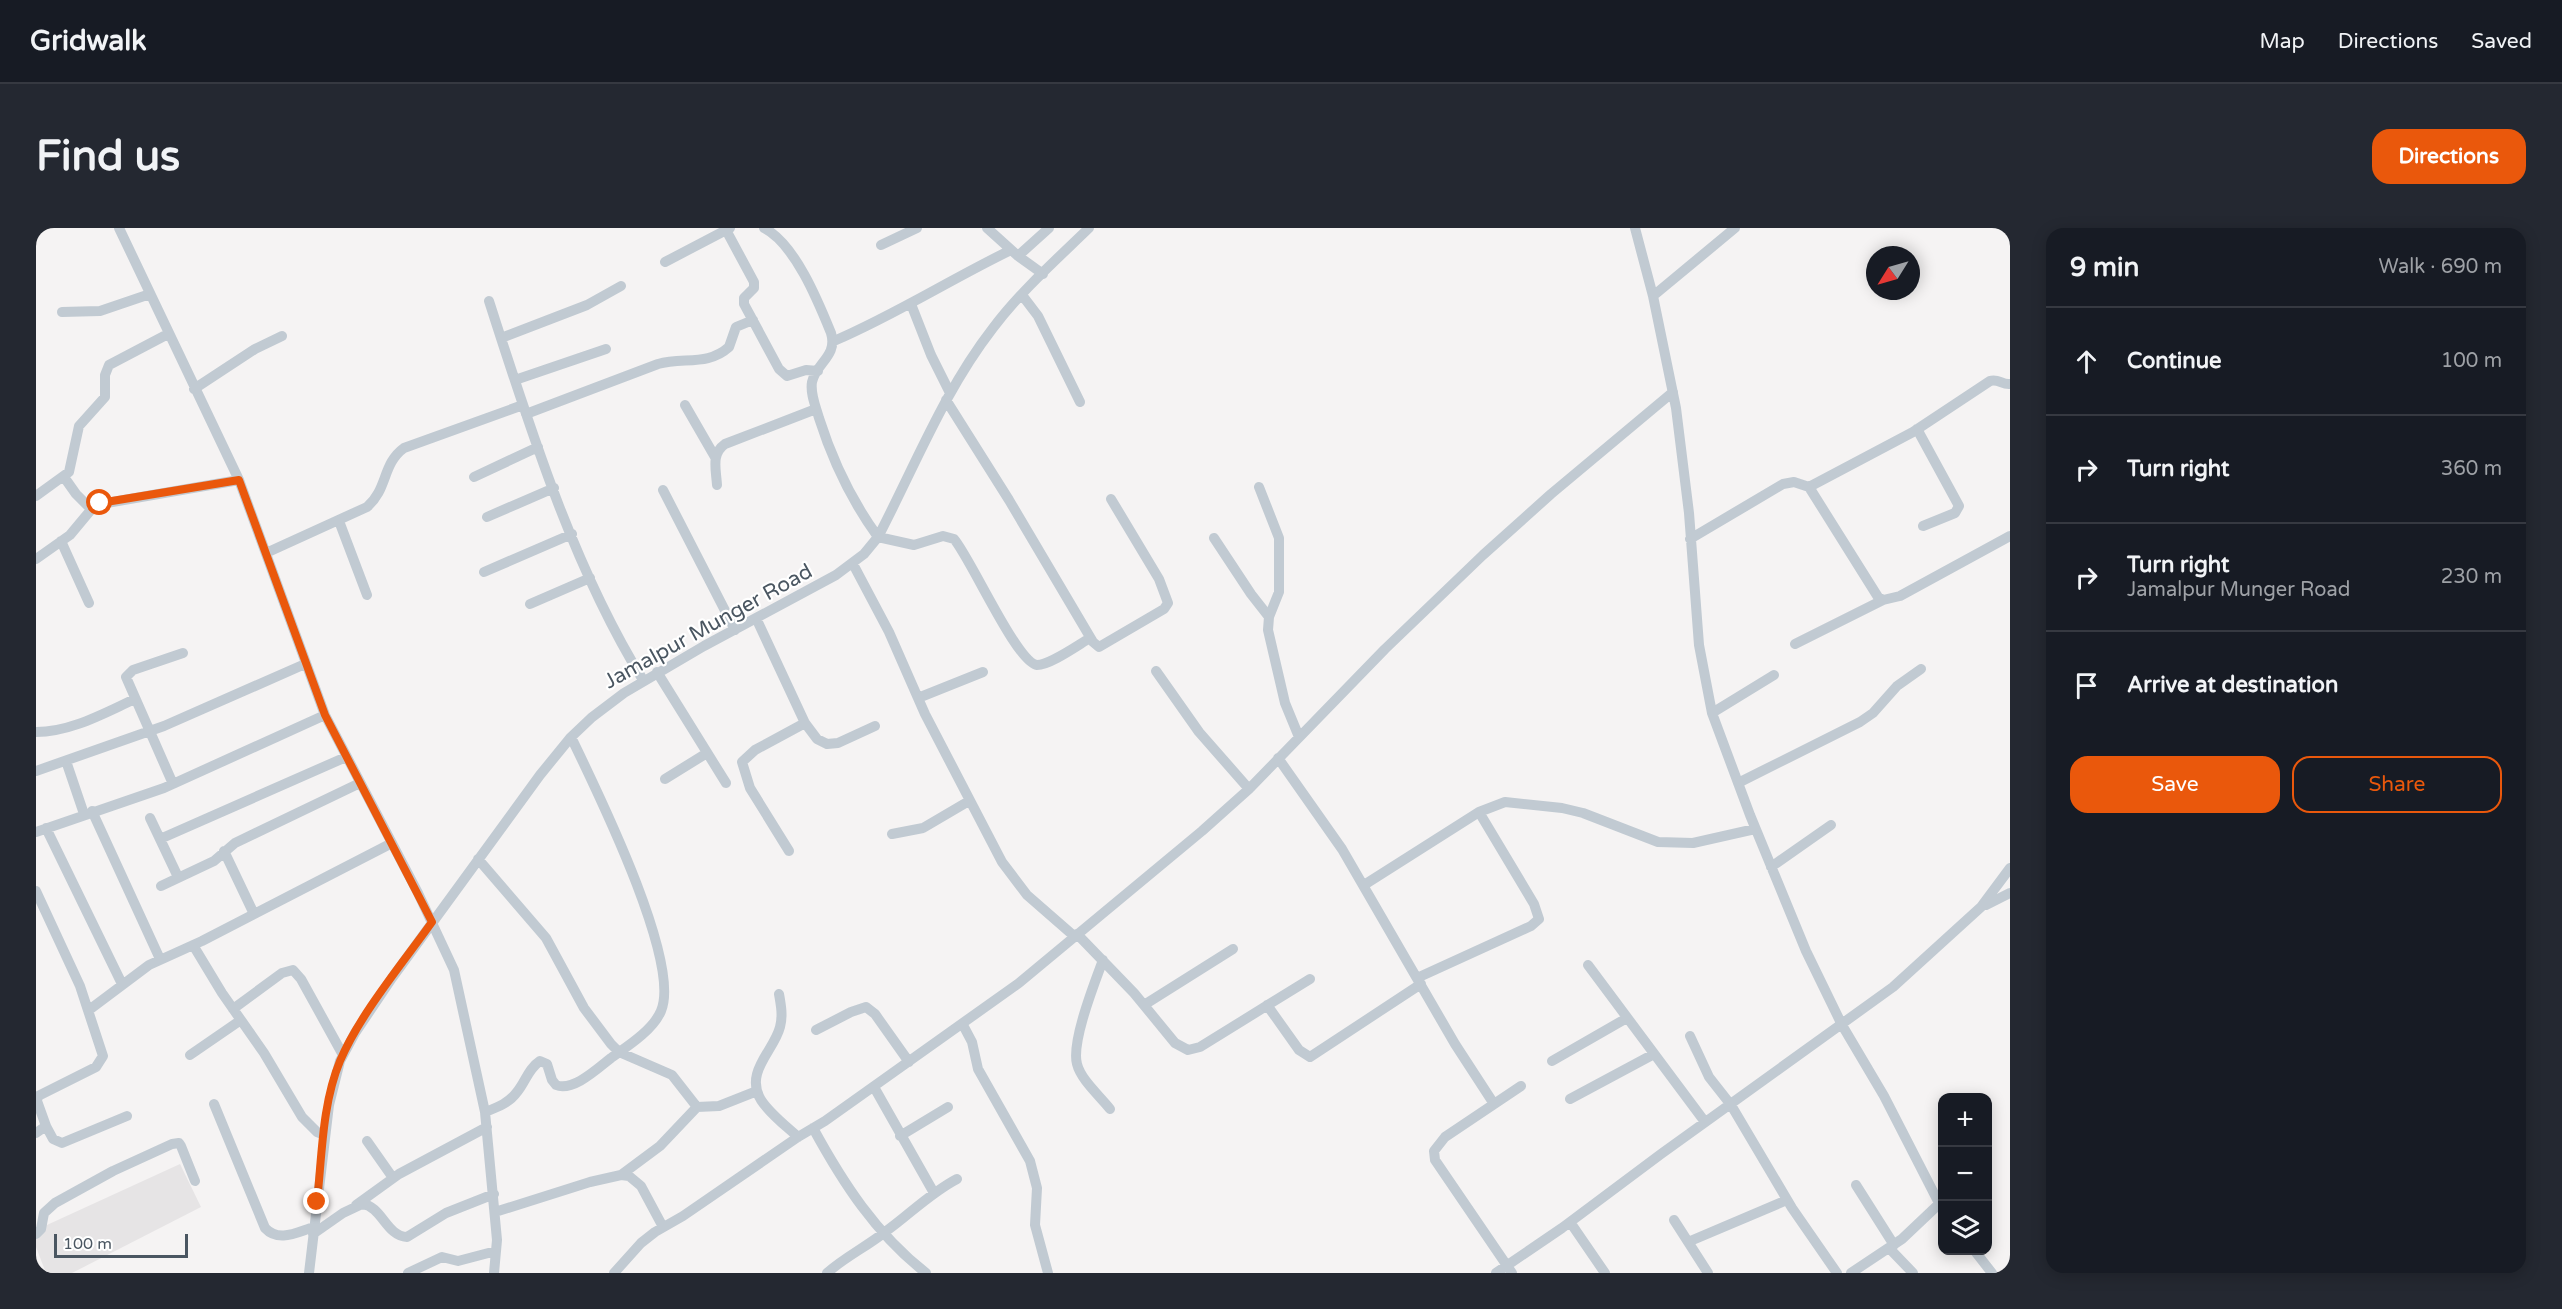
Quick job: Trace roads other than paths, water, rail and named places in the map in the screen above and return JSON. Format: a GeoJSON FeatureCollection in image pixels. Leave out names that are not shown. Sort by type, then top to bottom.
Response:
{"type":"FeatureCollection","features":[{"type":"Feature","properties":{"kind":"street"},"geometry":{"type":"LineString","coordinates":[[119,228],[239,480],[325,715],[432,922],[454,970],[487,1127],[495,1212],[494,1273]]}},
{"type":"Feature","properties":{"kind":"street"},"geometry":{"type":"LineString","coordinates":[[764,228],[774,233],[782,242],[801,271],[834,341],[830,355],[813,379],[812,389],[816,409],[830,452],[844,483],[854,503],[878,537],[914,545],[943,536],[954,538],[1017,645],[1030,662],[1035,664],[1048,661],[1090,638]]}},
{"type":"Feature","properties":{"kind":"street"},"geometry":{"type":"LineString","coordinates":[[881,245],[917,228]]}},
{"type":"Feature","properties":{"kind":"street"},"geometry":{"type":"LineString","coordinates":[[987,228],[1014,253],[1043,274]]}},
{"type":"Feature","properties":{"kind":"street"},"geometry":{"type":"LineString","coordinates":[[834,341],[870,326],[958,276],[1014,253],[1049,228]]}},
{"type":"Feature","properties":{"kind":"street","name":"Jamalpur Munger Road"},"geometry":{"type":"LineString","coordinates":[[309,1273],[325,1135],[334,1078],[343,1055],[392,978],[478,859],[571,737],[608,704],[657,672],[819,586],[853,564],[878,537],[948,397],[994,327],[1022,295],[1089,228]]}},
{"type":"Feature","properties":{"kind":"street"},"geometry":{"type":"LineString","coordinates":[[1635,228],[1653,297],[1673,392],[1690,539],[1700,655],[1712,714],[1770,867],[1806,951],[1842,1025],[1909,1142],[1938,1201]]}},
{"type":"Feature","properties":{"kind":"street"},"geometry":{"type":"LineString","coordinates":[[1653,297],[1735,228]]}},
{"type":"Feature","properties":{"kind":"street"},"geometry":{"type":"LineString","coordinates":[[665,262],[728,229],[754,282],[754,288],[743,300],[781,373],[787,376],[806,370],[818,371]]}},
{"type":"Feature","properties":{"kind":"street"},"geometry":{"type":"LineString","coordinates":[[501,338],[587,305],[621,286]]}},
{"type":"Feature","properties":{"kind":"street"},"geometry":{"type":"LineString","coordinates":[[62,312],[100,310],[150,294]]}},
{"type":"Feature","properties":{"kind":"street"},"geometry":{"type":"LineString","coordinates":[[1022,295],[1038,316],[1080,402]]}},
{"type":"Feature","properties":{"kind":"street"},"geometry":{"type":"LineString","coordinates":[[489,301],[524,409],[572,534],[610,624],[643,680]]}},
{"type":"Feature","properties":{"kind":"street"},"geometry":{"type":"LineString","coordinates":[[911,304],[948,397],[1096,645],[1104,645],[1164,609],[1168,603],[1159,579],[1111,499]]}},
{"type":"Feature","properties":{"kind":"street"},"geometry":{"type":"LineString","coordinates":[[266,553],[353,515],[377,499],[393,459],[404,448],[673,360],[704,360],[729,347],[736,327],[753,320]]}},
{"type":"Feature","properties":{"kind":"street"},"geometry":{"type":"LineString","coordinates":[[36,496],[64,477],[71,465],[79,426],[105,397],[105,375],[109,365],[168,333]]}},
{"type":"Feature","properties":{"kind":"street"},"geometry":{"type":"LineString","coordinates":[[194,389],[255,349],[282,336]]}},
{"type":"Feature","properties":{"kind":"street"},"geometry":{"type":"LineString","coordinates":[[515,380],[606,350]]}},
{"type":"Feature","properties":{"kind":"street"},"geometry":{"type":"LineString","coordinates":[[1809,488],[1917,429],[1990,381],[1997,380],[2010,384]]}},
{"type":"Feature","properties":{"kind":"street"},"geometry":{"type":"LineString","coordinates":[[614,1273],[640,1244],[663,1227],[683,1216],[874,1087],[1019,983],[1249,789],[1385,649],[1484,555],[1551,494],[1673,392]]}},
{"type":"Feature","properties":{"kind":"street"},"geometry":{"type":"LineString","coordinates":[[685,405],[715,457]]}},
{"type":"Feature","properties":{"kind":"street"},"geometry":{"type":"LineString","coordinates":[[717,485],[715,457],[718,449],[725,444],[816,409]]}},
{"type":"Feature","properties":{"kind":"street"},"geometry":{"type":"LineString","coordinates":[[1917,429],[1959,506],[1955,513],[1923,526]]}},
{"type":"Feature","properties":{"kind":"street"},"geometry":{"type":"LineString","coordinates":[[474,477],[538,447]]}},
{"type":"Feature","properties":{"kind":"street"},"geometry":{"type":"LineString","coordinates":[[64,477],[90,508]]}},
{"type":"Feature","properties":{"kind":"street"},"geometry":{"type":"LineString","coordinates":[[36,559],[77,529],[90,508],[100,503],[239,480]]}},
{"type":"Feature","properties":{"kind":"street"},"geometry":{"type":"LineString","coordinates":[[1690,539],[1783,484],[1794,482],[1809,488],[1878,597],[1883,600]]}},
{"type":"Feature","properties":{"kind":"street"},"geometry":{"type":"LineString","coordinates":[[1259,487],[1280,538],[1279,592],[1269,616],[1268,630],[1285,703],[1299,737]]}},
{"type":"Feature","properties":{"kind":"street"},"geometry":{"type":"LineString","coordinates":[[487,517],[554,488]]}},
{"type":"Feature","properties":{"kind":"street"},"geometry":{"type":"LineString","coordinates":[[663,490],[735,630]]}},
{"type":"Feature","properties":{"kind":"street"},"geometry":{"type":"LineString","coordinates":[[339,520],[367,595]]}},
{"type":"Feature","properties":{"kind":"street"},"geometry":{"type":"LineString","coordinates":[[484,572],[572,534]]}},
{"type":"Feature","properties":{"kind":"street"},"geometry":{"type":"LineString","coordinates":[[1795,644],[1883,600],[1900,596],[2010,536]]}},
{"type":"Feature","properties":{"kind":"street"},"geometry":{"type":"LineString","coordinates":[[1214,538],[1251,594],[1269,616]]}},
{"type":"Feature","properties":{"kind":"street"},"geometry":{"type":"LineString","coordinates":[[61,542],[89,603]]}},
{"type":"Feature","properties":{"kind":"street"},"geometry":{"type":"LineString","coordinates":[[853,564],[889,632],[918,698],[969,801],[988,838],[1014,879],[1027,896],[1103,960],[1175,1043],[1194,1050],[1310,979]]}},
{"type":"Feature","properties":{"kind":"street"},"geometry":{"type":"LineString","coordinates":[[530,604],[590,578]]}},
{"type":"Feature","properties":{"kind":"street"},"geometry":{"type":"LineString","coordinates":[[756,618],[805,723],[817,739],[827,744],[838,743],[875,726]]}},
{"type":"Feature","properties":{"kind":"street"},"geometry":{"type":"LineString","coordinates":[[173,784],[127,682],[129,673],[183,653]]}},
{"type":"Feature","properties":{"kind":"street"},"geometry":{"type":"LineString","coordinates":[[36,771],[150,731],[305,664]]}},
{"type":"Feature","properties":{"kind":"street"},"geometry":{"type":"LineString","coordinates":[[1738,783],[1867,718],[1897,686],[1921,669]]}},
{"type":"Feature","properties":{"kind":"street"},"geometry":{"type":"LineString","coordinates":[[1156,671],[1199,732],[1249,789]]}},
{"type":"Feature","properties":{"kind":"street"},"geometry":{"type":"LineString","coordinates":[[657,672],[726,783]]}},
{"type":"Feature","properties":{"kind":"street"},"geometry":{"type":"LineString","coordinates":[[918,698],[983,672]]}},
{"type":"Feature","properties":{"kind":"street"},"geometry":{"type":"LineString","coordinates":[[1712,714],[1774,675]]}},
{"type":"Feature","properties":{"kind":"street"},"geometry":{"type":"LineString","coordinates":[[36,732],[55,731],[69,727],[135,699]]}},
{"type":"Feature","properties":{"kind":"street"},"geometry":{"type":"LineString","coordinates":[[123,984],[41,830],[173,784],[325,715]]}},
{"type":"Feature","properties":{"kind":"street"},"geometry":{"type":"LineString","coordinates":[[789,851],[750,788],[742,762],[755,750],[805,723]]}},
{"type":"Feature","properties":{"kind":"street"},"geometry":{"type":"LineString","coordinates":[[485,1112],[499,1107],[512,1098],[530,1070],[540,1061],[547,1064],[552,1080],[561,1087],[577,1081],[619,1052],[655,1021],[661,1011],[665,990],[663,969],[640,894],[599,795],[571,737]]}},
{"type":"Feature","properties":{"kind":"street"},"geometry":{"type":"LineString","coordinates":[[665,779],[707,753]]}},
{"type":"Feature","properties":{"kind":"street"},"geometry":{"type":"LineString","coordinates":[[160,839],[346,757]]}},
{"type":"Feature","properties":{"kind":"street"},"geometry":{"type":"LineString","coordinates":[[1278,758],[1342,849],[1455,1044],[1494,1104]]}},
{"type":"Feature","properties":{"kind":"street"},"geometry":{"type":"LineString","coordinates":[[66,761],[88,813],[160,959]]}},
{"type":"Feature","properties":{"kind":"street"},"geometry":{"type":"LineString","coordinates":[[160,886],[213,861],[235,843],[360,783]]}},
{"type":"Feature","properties":{"kind":"street"},"geometry":{"type":"LineString","coordinates":[[892,834],[922,828],[969,801]]}},
{"type":"Feature","properties":{"kind":"street"},"geometry":{"type":"LineString","coordinates":[[1364,885],[1479,812],[1505,802],[1562,808],[1608,822],[1644,838],[1674,844],[1713,840],[1755,829]]}},
{"type":"Feature","properties":{"kind":"street"},"geometry":{"type":"LineString","coordinates":[[1268,1005],[1299,1050],[1310,1057],[1419,981],[1531,926],[1539,919],[1534,904],[1479,812]]}},
{"type":"Feature","properties":{"kind":"street"},"geometry":{"type":"LineString","coordinates":[[150,818],[178,877]]}},
{"type":"Feature","properties":{"kind":"street"},"geometry":{"type":"LineString","coordinates":[[1770,867],[1831,825]]}},
{"type":"Feature","properties":{"kind":"street"},"geometry":{"type":"LineString","coordinates":[[88,1010],[160,959],[193,945],[392,843]]}},
{"type":"Feature","properties":{"kind":"street"},"geometry":{"type":"LineString","coordinates":[[224,852],[254,914]]}},
{"type":"Feature","properties":{"kind":"street"},"geometry":{"type":"LineString","coordinates":[[478,859],[538,927],[584,1008],[602,1033],[619,1052],[672,1075],[697,1107]]}},
{"type":"Feature","properties":{"kind":"street"},"geometry":{"type":"LineString","coordinates":[[1496,1273],[1510,1269],[1705,1122],[1893,987],[1981,907],[2010,868]]}},
{"type":"Feature","properties":{"kind":"street"},"geometry":{"type":"LineString","coordinates":[[36,891],[88,1010],[102,1050],[101,1061],[90,1070],[42,1093],[36,1100],[46,1126],[53,1139],[62,1143],[127,1116]]}},
{"type":"Feature","properties":{"kind":"street"},"geometry":{"type":"LineString","coordinates":[[1981,907],[2010,893]]}},
{"type":"Feature","properties":{"kind":"street"},"geometry":{"type":"LineString","coordinates":[[193,945],[264,1053],[302,1117],[308,1125],[325,1135]]}},
{"type":"Feature","properties":{"kind":"street"},"geometry":{"type":"LineString","coordinates":[[1144,1005],[1233,949]]}},
{"type":"Feature","properties":{"kind":"street"},"geometry":{"type":"LineString","coordinates":[[1103,960],[1085,1012],[1076,1056],[1077,1065],[1082,1073],[1110,1109]]}},
{"type":"Feature","properties":{"kind":"street"},"geometry":{"type":"LineString","coordinates":[[1588,965],[1705,1122]]}},
{"type":"Feature","properties":{"kind":"street"},"geometry":{"type":"LineString","coordinates":[[233,1009],[282,973],[293,970],[301,979],[343,1055]]}},
{"type":"Feature","properties":{"kind":"street"},"geometry":{"type":"LineString","coordinates":[[779,994],[780,1028],[759,1068],[757,1091],[762,1101],[798,1137]]}},
{"type":"Feature","properties":{"kind":"street"},"geometry":{"type":"LineString","coordinates":[[816,1030],[866,1007],[875,1014],[909,1062]]}},
{"type":"Feature","properties":{"kind":"street"},"geometry":{"type":"LineString","coordinates":[[1552,1061],[1627,1018]]}},
{"type":"Feature","properties":{"kind":"street"},"geometry":{"type":"LineString","coordinates":[[190,1055],[241,1020]]}},
{"type":"Feature","properties":{"kind":"street"},"geometry":{"type":"LineString","coordinates":[[963,1024],[972,1042],[978,1069],[1030,1161],[1037,1188],[1035,1225],[1048,1273]]}},
{"type":"Feature","properties":{"kind":"street"},"geometry":{"type":"LineString","coordinates":[[1690,1036],[1709,1077],[1731,1105],[1787,1200],[1837,1273]]}},
{"type":"Feature","properties":{"kind":"street"},"geometry":{"type":"LineString","coordinates":[[1570,1100],[1654,1054]]}},
{"type":"Feature","properties":{"kind":"street"},"geometry":{"type":"LineString","coordinates":[[1510,1269],[1435,1160],[1434,1151],[1445,1137],[1521,1086]]}},
{"type":"Feature","properties":{"kind":"street"},"geometry":{"type":"LineString","coordinates":[[874,1087],[934,1193]]}},
{"type":"Feature","properties":{"kind":"street"},"geometry":{"type":"LineString","coordinates":[[495,1212],[590,1182],[621,1175],[660,1146],[697,1107],[719,1106],[757,1091]]}},
{"type":"Feature","properties":{"kind":"street"},"geometry":{"type":"LineString","coordinates":[[214,1104],[265,1228],[276,1236],[283,1237],[314,1230],[355,1206],[393,1178],[442,1149],[487,1127]]}},
{"type":"Feature","properties":{"kind":"street"},"geometry":{"type":"LineString","coordinates":[[900,1136],[948,1107]]}},
{"type":"Feature","properties":{"kind":"street"},"geometry":{"type":"LineString","coordinates":[[36,1133],[46,1126]]}},
{"type":"Feature","properties":{"kind":"street"},"geometry":{"type":"LineString","coordinates":[[813,1128],[851,1192],[883,1234],[926,1273]]}},
{"type":"Feature","properties":{"kind":"street"},"geometry":{"type":"LineString","coordinates":[[367,1141],[393,1178]]}},
{"type":"Feature","properties":{"kind":"street"},"geometry":{"type":"LineString","coordinates":[[36,1234],[41,1229],[44,1213],[55,1203],[113,1171],[172,1143],[179,1143],[181,1146],[195,1181]]}},
{"type":"Feature","properties":{"kind":"street"},"geometry":{"type":"LineString","coordinates":[[621,1175],[636,1180],[641,1186],[663,1227]]}},
{"type":"Feature","properties":{"kind":"street"},"geometry":{"type":"LineString","coordinates":[[827,1273],[853,1252],[883,1234],[934,1193],[957,1179]]}},
{"type":"Feature","properties":{"kind":"street"},"geometry":{"type":"LineString","coordinates":[[1856,1185],[1891,1246],[1913,1273]]}},
{"type":"Feature","properties":{"kind":"street"},"geometry":{"type":"LineString","coordinates":[[355,1206],[369,1204],[396,1234],[407,1237],[446,1213],[494,1194]]}},
{"type":"Feature","properties":{"kind":"street"},"geometry":{"type":"LineString","coordinates":[[1688,1242],[1787,1200]]}},
{"type":"Feature","properties":{"kind":"street"},"geometry":{"type":"LineString","coordinates":[[1854,1272],[1938,1209]]}},
{"type":"Feature","properties":{"kind":"street"},"geometry":{"type":"LineString","coordinates":[[1674,1220],[1708,1273]]}},
{"type":"Feature","properties":{"kind":"street"},"geometry":{"type":"LineString","coordinates":[[1570,1222],[1605,1273]]}},
{"type":"Feature","properties":{"kind":"street"},"geometry":{"type":"LineString","coordinates":[[408,1273],[442,1257],[462,1260],[496,1251]]}},
{"type":"Feature","properties":{"kind":"street"},"geometry":{"type":"LineString","coordinates":[[1977,1255],[1992,1273]]}}]}
